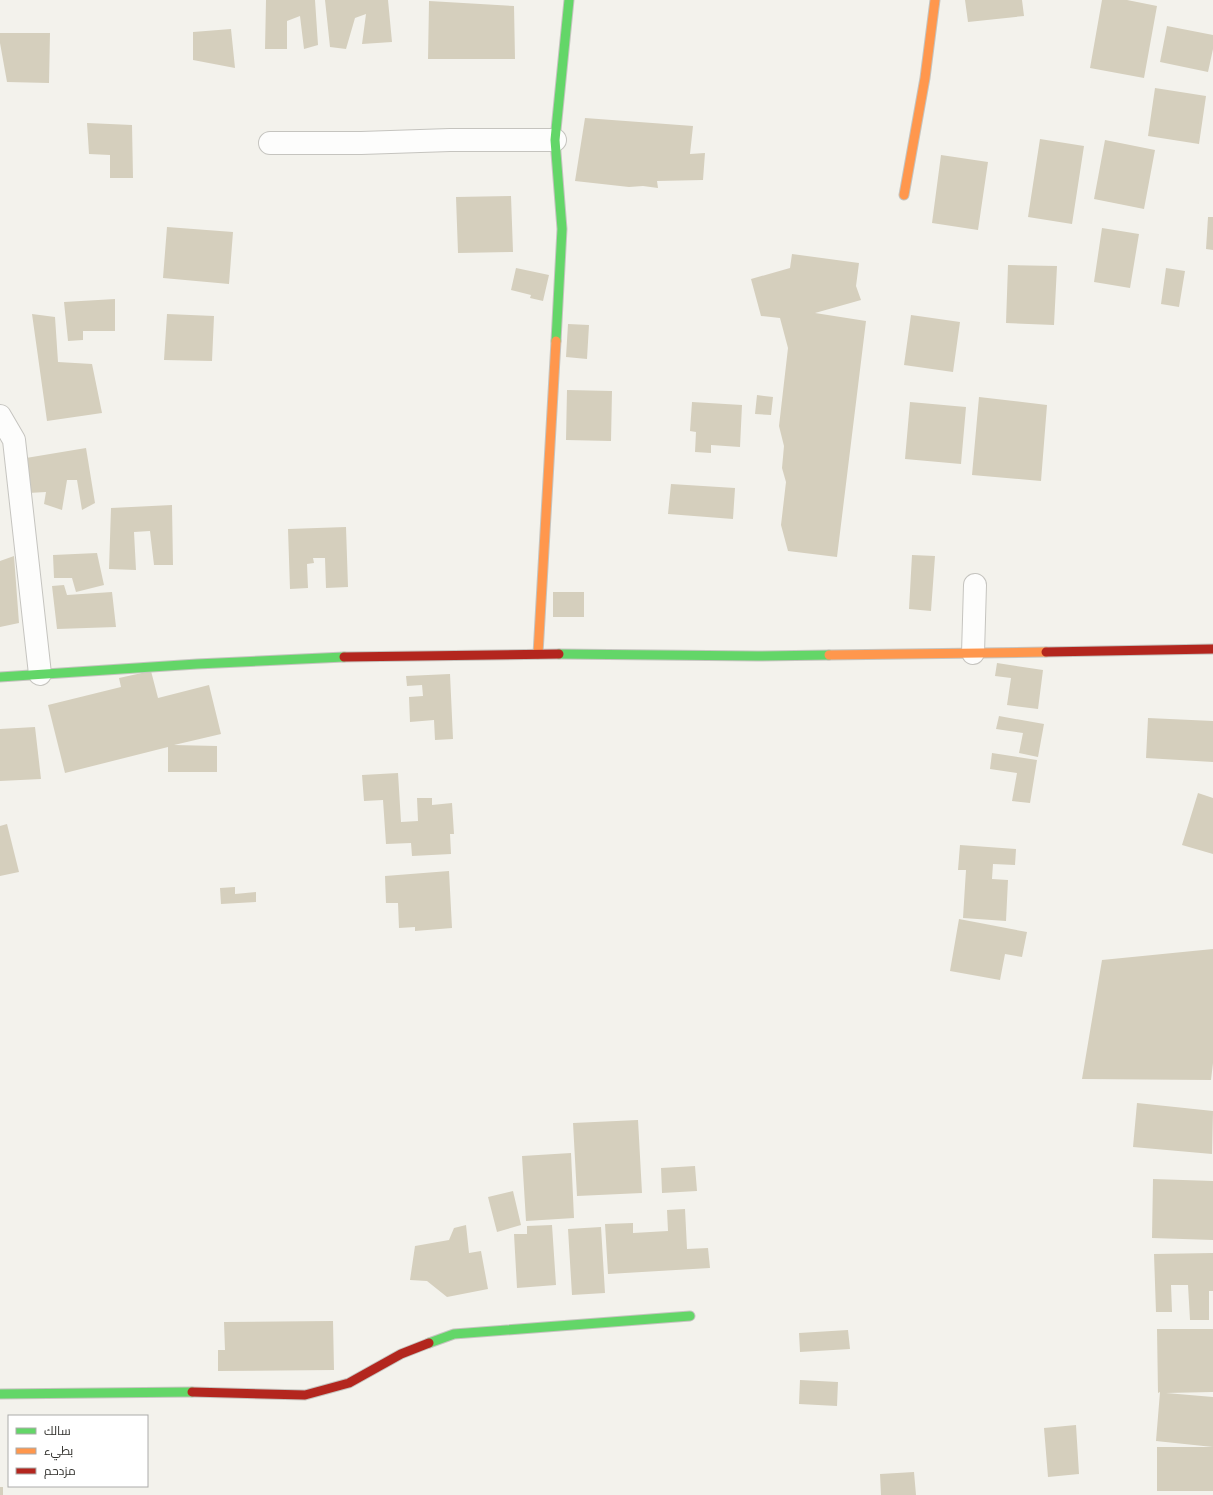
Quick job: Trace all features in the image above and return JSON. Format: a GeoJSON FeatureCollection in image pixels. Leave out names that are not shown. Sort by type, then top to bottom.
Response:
{"type":"FeatureCollection","features":[{"type":"Feature","properties":{"kind":"street"},"geometry":{"type":"LineString","coordinates":[[538,654],[562,229],[555,140],[569,0]]}},
{"type":"Feature","properties":{"kind":"street"},"geometry":{"type":"LineString","coordinates":[[904,195],[925,78],[935,0]]}},
{"type":"Feature","properties":{"kind":"street"},"geometry":{"type":"LineString","coordinates":[[270,143],[555,140]]}},
{"type":"Feature","properties":{"kind":"street"},"geometry":{"type":"LineString","coordinates":[[0,416],[14,440],[40,674]]}},
{"type":"Feature","properties":{"kind":"street"},"geometry":{"type":"LineString","coordinates":[[973,653],[975,585]]}},
{"type":"Feature","properties":{"kind":"street"},"geometry":{"type":"LineString","coordinates":[[0,677],[197,664],[376,656],[538,654],[757,656],[1213,650]]}},
{"type":"Feature","properties":{"kind":"street"},"geometry":{"type":"LineString","coordinates":[[0,1394],[175,1392],[305,1395],[349,1383],[402,1354],[454,1334],[690,1316]]}},
{"type":"Feature","properties":{"kind":"building"},"geometry":{"type":"Polygon","coordinates":[[[266,0],[315,0],[318,45],[304,49],[300,16],[287,21],[287,49],[265,49],[266,0]]]}},
{"type":"Feature","properties":{"kind":"building"},"geometry":{"type":"Polygon","coordinates":[[[325,0],[388,0],[392,42],[362,44],[366,14],[355,18],[346,49],[330,47],[325,0]]]}},
{"type":"Feature","properties":{"kind":"building"},"geometry":{"type":"Polygon","coordinates":[[[965,0],[1022,0],[1024,16],[968,22],[965,0]]]}},
{"type":"Feature","properties":{"kind":"building"},"geometry":{"type":"Polygon","coordinates":[[[1102,0],[1127,0],[1157,6],[1144,78],[1090,68],[1102,0]]]}},
{"type":"Feature","properties":{"kind":"building"},"geometry":{"type":"Polygon","coordinates":[[[429,1],[514,6],[515,59],[428,59],[429,1]]]}},
{"type":"Feature","properties":{"kind":"building"},"geometry":{"type":"Polygon","coordinates":[[[1167,26],[1213,35],[1213,49],[1208,72],[1160,62],[1167,26]]]}},
{"type":"Feature","properties":{"kind":"building"},"geometry":{"type":"Polygon","coordinates":[[[231,29],[235,68],[193,60],[193,32],[231,29]]]}},
{"type":"Feature","properties":{"kind":"building"},"geometry":{"type":"Polygon","coordinates":[[[0,33],[50,33],[49,83],[7,82],[0,43],[0,33]]]}},
{"type":"Feature","properties":{"kind":"building"},"geometry":{"type":"Polygon","coordinates":[[[1155,88],[1206,96],[1199,144],[1148,136],[1155,88]]]}},
{"type":"Feature","properties":{"kind":"building"},"geometry":{"type":"Polygon","coordinates":[[[585,118],[693,126],[690,154],[705,153],[703,180],[657,181],[658,188],[643,186],[629,187],[575,181],[585,118]]]}},
{"type":"Feature","properties":{"kind":"building"},"geometry":{"type":"Polygon","coordinates":[[[87,123],[132,125],[133,178],[110,178],[110,155],[89,154],[87,123]]]}},
{"type":"Feature","properties":{"kind":"building"},"geometry":{"type":"Polygon","coordinates":[[[1040,139],[1084,146],[1072,224],[1028,217],[1040,139]]]}},
{"type":"Feature","properties":{"kind":"building"},"geometry":{"type":"Polygon","coordinates":[[[1105,140],[1155,150],[1144,209],[1094,199],[1105,140]]]}},
{"type":"Feature","properties":{"kind":"building"},"geometry":{"type":"Polygon","coordinates":[[[941,155],[988,162],[978,230],[932,223],[941,155]]]}},
{"type":"Feature","properties":{"kind":"building"},"geometry":{"type":"Polygon","coordinates":[[[511,196],[513,252],[458,253],[456,197],[511,196]]]}},
{"type":"Feature","properties":{"kind":"building"},"geometry":{"type":"Polygon","coordinates":[[[1208,217],[1213,217],[1213,250],[1206,249],[1208,217]]]}},
{"type":"Feature","properties":{"kind":"building"},"geometry":{"type":"Polygon","coordinates":[[[167,227],[233,232],[229,284],[163,278],[167,227]]]}},
{"type":"Feature","properties":{"kind":"building"},"geometry":{"type":"Polygon","coordinates":[[[1102,228],[1139,234],[1130,288],[1094,282],[1102,228]]]}},
{"type":"Feature","properties":{"kind":"building"},"geometry":{"type":"Polygon","coordinates":[[[792,254],[859,263],[856,286],[861,300],[815,313],[866,321],[837,557],[788,551],[781,525],[786,482],[782,468],[784,446],[779,426],[788,348],[780,318],[761,316],[751,279],[790,268],[792,254]]]}},
{"type":"Feature","properties":{"kind":"building"},"geometry":{"type":"Polygon","coordinates":[[[1008,265],[1057,266],[1054,325],[1006,323],[1008,265]]]}},
{"type":"Feature","properties":{"kind":"building"},"geometry":{"type":"Polygon","coordinates":[[[516,268],[549,275],[543,301],[530,298],[531,295],[511,290],[516,268]]]}},
{"type":"Feature","properties":{"kind":"building"},"geometry":{"type":"Polygon","coordinates":[[[1166,268],[1185,271],[1179,307],[1161,304],[1166,268]]]}},
{"type":"Feature","properties":{"kind":"building"},"geometry":{"type":"Polygon","coordinates":[[[115,299],[115,331],[83,331],[83,340],[68,341],[64,302],[115,299]]]}},
{"type":"Feature","properties":{"kind":"building"},"geometry":{"type":"Polygon","coordinates":[[[32,314],[55,317],[58,362],[92,364],[102,413],[47,421],[32,314]]]}},
{"type":"Feature","properties":{"kind":"building"},"geometry":{"type":"Polygon","coordinates":[[[167,314],[214,316],[212,361],[164,360],[167,314]]]}},
{"type":"Feature","properties":{"kind":"building"},"geometry":{"type":"Polygon","coordinates":[[[911,315],[960,322],[953,372],[904,365],[911,315]]]}},
{"type":"Feature","properties":{"kind":"building"},"geometry":{"type":"Polygon","coordinates":[[[568,324],[589,325],[587,359],[566,357],[568,324]]]}},
{"type":"Feature","properties":{"kind":"building"},"geometry":{"type":"Polygon","coordinates":[[[567,390],[612,391],[611,441],[566,440],[567,390]]]}},
{"type":"Feature","properties":{"kind":"building"},"geometry":{"type":"Polygon","coordinates":[[[757,395],[773,397],[771,415],[755,414],[757,395]]]}},
{"type":"Feature","properties":{"kind":"building"},"geometry":{"type":"Polygon","coordinates":[[[979,397],[1047,405],[1041,481],[972,475],[979,397]]]}},
{"type":"Feature","properties":{"kind":"building"},"geometry":{"type":"Polygon","coordinates":[[[692,402],[742,405],[740,447],[711,445],[711,453],[695,452],[696,432],[690,431],[692,402]]]}},
{"type":"Feature","properties":{"kind":"building"},"geometry":{"type":"Polygon","coordinates":[[[910,402],[966,407],[961,464],[905,459],[910,402]]]}},
{"type":"Feature","properties":{"kind":"building"},"geometry":{"type":"Polygon","coordinates":[[[86,448],[95,503],[82,510],[77,480],[67,480],[62,510],[44,504],[46,492],[28,493],[26,458],[86,448]]]}},
{"type":"Feature","properties":{"kind":"building"},"geometry":{"type":"Polygon","coordinates":[[[671,484],[735,488],[733,519],[668,514],[671,484]]]}},
{"type":"Feature","properties":{"kind":"building"},"geometry":{"type":"Polygon","coordinates":[[[172,505],[173,565],[154,565],[150,531],[134,532],[136,570],[109,569],[111,508],[172,505]]]}},
{"type":"Feature","properties":{"kind":"building"},"geometry":{"type":"Polygon","coordinates":[[[346,527],[348,587],[326,588],[325,558],[313,558],[314,563],[307,564],[308,588],[290,589],[288,529],[346,527]]]}},
{"type":"Feature","properties":{"kind":"building"},"geometry":{"type":"Polygon","coordinates":[[[97,553],[104,585],[76,592],[72,578],[54,578],[53,555],[97,553]]]}},
{"type":"Feature","properties":{"kind":"building"},"geometry":{"type":"Polygon","coordinates":[[[912,555],[935,556],[931,611],[909,609],[912,555]]]}},
{"type":"Feature","properties":{"kind":"building"},"geometry":{"type":"Polygon","coordinates":[[[14,556],[19,623],[0,627],[0,561],[14,556]]]}},
{"type":"Feature","properties":{"kind":"building"},"geometry":{"type":"Polygon","coordinates":[[[64,585],[67,595],[112,592],[116,627],[57,629],[52,586],[64,585]]]}},
{"type":"Feature","properties":{"kind":"building"},"geometry":{"type":"Polygon","coordinates":[[[553,592],[584,592],[584,617],[553,617],[553,592]]]}},
{"type":"Feature","properties":{"kind":"building"},"geometry":{"type":"Polygon","coordinates":[[[997,663],[1043,670],[1038,709],[1007,705],[1011,678],[995,676],[997,663]]]}},
{"type":"Feature","properties":{"kind":"building"},"geometry":{"type":"Polygon","coordinates":[[[151,671],[158,698],[209,685],[221,734],[174,745],[217,746],[217,772],[168,772],[168,747],[65,773],[48,705],[121,687],[119,678],[151,671]]]}},
{"type":"Feature","properties":{"kind":"building"},"geometry":{"type":"Polygon","coordinates":[[[450,674],[453,739],[435,740],[434,720],[410,722],[409,697],[423,696],[422,685],[407,686],[406,676],[450,674]]]}},
{"type":"Feature","properties":{"kind":"building"},"geometry":{"type":"Polygon","coordinates":[[[999,716],[1044,724],[1038,757],[1019,753],[1023,733],[996,729],[999,716]]]}},
{"type":"Feature","properties":{"kind":"building"},"geometry":{"type":"Polygon","coordinates":[[[1148,718],[1213,721],[1213,762],[1146,758],[1148,718]]]}},
{"type":"Feature","properties":{"kind":"building"},"geometry":{"type":"Polygon","coordinates":[[[35,727],[41,779],[0,781],[0,729],[35,727]]]}},
{"type":"Feature","properties":{"kind":"building"},"geometry":{"type":"Polygon","coordinates":[[[992,753],[1037,760],[1030,803],[1012,801],[1017,773],[990,769],[992,753]]]}},
{"type":"Feature","properties":{"kind":"building"},"geometry":{"type":"Polygon","coordinates":[[[398,773],[401,822],[418,821],[417,798],[432,798],[432,805],[452,803],[454,834],[450,834],[451,854],[412,856],[411,843],[386,844],[383,800],[364,801],[362,775],[398,773]]]}},
{"type":"Feature","properties":{"kind":"building"},"geometry":{"type":"Polygon","coordinates":[[[1198,793],[1213,798],[1213,854],[1182,845],[1198,793]]]}},
{"type":"Feature","properties":{"kind":"building"},"geometry":{"type":"Polygon","coordinates":[[[7,824],[19,872],[0,876],[0,826],[7,824]]]}},
{"type":"Feature","properties":{"kind":"building"},"geometry":{"type":"Polygon","coordinates":[[[960,845],[1016,849],[1015,865],[993,864],[992,879],[1008,880],[1006,921],[963,918],[966,870],[958,870],[960,845]]]}},
{"type":"Feature","properties":{"kind":"building"},"geometry":{"type":"Polygon","coordinates":[[[449,871],[452,928],[415,931],[415,927],[399,928],[398,903],[386,903],[385,876],[449,871]]]}},
{"type":"Feature","properties":{"kind":"building"},"geometry":{"type":"Polygon","coordinates":[[[235,887],[235,894],[256,892],[256,902],[221,904],[220,888],[235,887]]]}},
{"type":"Feature","properties":{"kind":"building"},"geometry":{"type":"Polygon","coordinates":[[[959,919],[1027,932],[1022,957],[1005,954],[1000,980],[950,971],[959,919]]]}},
{"type":"Feature","properties":{"kind":"building"},"geometry":{"type":"Polygon","coordinates":[[[1213,949],[1213,1063],[1211,1080],[1082,1079],[1102,960],[1213,949]]]}},
{"type":"Feature","properties":{"kind":"building"},"geometry":{"type":"Polygon","coordinates":[[[1137,1103],[1213,1111],[1212,1154],[1133,1147],[1137,1103]]]}},
{"type":"Feature","properties":{"kind":"building"},"geometry":{"type":"Polygon","coordinates":[[[638,1120],[642,1193],[577,1196],[573,1123],[638,1120]]]}},
{"type":"Feature","properties":{"kind":"building"},"geometry":{"type":"Polygon","coordinates":[[[571,1153],[574,1218],[526,1221],[522,1156],[571,1153]]]}},
{"type":"Feature","properties":{"kind":"building"},"geometry":{"type":"Polygon","coordinates":[[[695,1166],[697,1191],[662,1193],[661,1168],[695,1166]]]}},
{"type":"Feature","properties":{"kind":"building"},"geometry":{"type":"Polygon","coordinates":[[[1153,1179],[1213,1181],[1213,1240],[1152,1238],[1153,1179]]]}},
{"type":"Feature","properties":{"kind":"building"},"geometry":{"type":"Polygon","coordinates":[[[513,1191],[521,1225],[497,1232],[488,1197],[513,1191]]]}},
{"type":"Feature","properties":{"kind":"building"},"geometry":{"type":"Polygon","coordinates":[[[685,1209],[687,1249],[708,1248],[710,1268],[608,1274],[605,1224],[633,1223],[633,1233],[668,1231],[667,1210],[685,1209]]]}},
{"type":"Feature","properties":{"kind":"building"},"geometry":{"type":"Polygon","coordinates":[[[466,1225],[469,1253],[481,1251],[488,1289],[447,1297],[427,1281],[410,1280],[415,1246],[449,1240],[454,1228],[466,1225]]]}},
{"type":"Feature","properties":{"kind":"building"},"geometry":{"type":"Polygon","coordinates":[[[552,1225],[556,1285],[517,1288],[514,1234],[527,1234],[527,1226],[552,1225]]]}},
{"type":"Feature","properties":{"kind":"building"},"geometry":{"type":"Polygon","coordinates":[[[601,1227],[605,1293],[572,1295],[568,1229],[601,1227]]]}},
{"type":"Feature","properties":{"kind":"building"},"geometry":{"type":"Polygon","coordinates":[[[1213,1253],[1213,1291],[1209,1291],[1209,1320],[1190,1320],[1188,1285],[1171,1285],[1172,1312],[1156,1312],[1154,1254],[1213,1253]]]}},
{"type":"Feature","properties":{"kind":"building"},"geometry":{"type":"Polygon","coordinates":[[[333,1321],[334,1370],[218,1371],[218,1350],[225,1350],[224,1322],[333,1321]]]}},
{"type":"Feature","properties":{"kind":"building"},"geometry":{"type":"Polygon","coordinates":[[[1157,1329],[1213,1329],[1213,1392],[1166,1393],[1213,1397],[1213,1447],[1156,1441],[1160,1392],[1158,1393],[1157,1329]]]}},
{"type":"Feature","properties":{"kind":"building"},"geometry":{"type":"Polygon","coordinates":[[[848,1330],[850,1349],[800,1352],[799,1333],[848,1330]]]}},
{"type":"Feature","properties":{"kind":"building"},"geometry":{"type":"Polygon","coordinates":[[[800,1380],[838,1382],[837,1406],[799,1404],[800,1380]]]}},
{"type":"Feature","properties":{"kind":"building"},"geometry":{"type":"Polygon","coordinates":[[[1076,1425],[1079,1474],[1048,1477],[1044,1428],[1076,1425]]]}},
{"type":"Feature","properties":{"kind":"building"},"geometry":{"type":"Polygon","coordinates":[[[1157,1447],[1213,1447],[1213,1491],[1157,1491],[1157,1447]]]}},
{"type":"Feature","properties":{"kind":"building"},"geometry":{"type":"Polygon","coordinates":[[[914,1472],[916,1495],[881,1495],[880,1474],[914,1472]]]}},
{"type":"Feature","properties":{"kind":"building"},"geometry":{"type":"Polygon","coordinates":[[[0,1487],[3,1487],[3,1495],[0,1495],[0,1487]]]}},
{"type":"Feature","properties":{"kind":"traffic: fast"},"geometry":{"type":"LineString","coordinates":[[556,341],[562,229],[555,140],[569,0]]}},
{"type":"Feature","properties":{"kind":"traffic: fast"},"geometry":{"type":"LineString","coordinates":[[559,654],[757,656],[829,655]]}},
{"type":"Feature","properties":{"kind":"traffic: fast"},"geometry":{"type":"LineString","coordinates":[[0,677],[197,664],[344,657]]}},
{"type":"Feature","properties":{"kind":"traffic: fast"},"geometry":{"type":"LineString","coordinates":[[429,1343],[454,1334],[690,1316]]}},
{"type":"Feature","properties":{"kind":"traffic: fast"},"geometry":{"type":"LineString","coordinates":[[0,1394],[192,1392]]}},
{"type":"Feature","properties":{"kind":"traffic: slow"},"geometry":{"type":"LineString","coordinates":[[904,195],[925,78],[935,0]]}},
{"type":"Feature","properties":{"kind":"traffic: slow"},"geometry":{"type":"LineString","coordinates":[[538,654],[556,341]]}},
{"type":"Feature","properties":{"kind":"traffic: slow"},"geometry":{"type":"LineString","coordinates":[[829,655],[1046,652]]}},
{"type":"Feature","properties":{"kind":"traffic: jam"},"geometry":{"type":"LineString","coordinates":[[1046,652],[1213,649]]}},
{"type":"Feature","properties":{"kind":"traffic: jam"},"geometry":{"type":"LineString","coordinates":[[344,657],[559,654]]}},
{"type":"Feature","properties":{"kind":"traffic: jam"},"geometry":{"type":"LineString","coordinates":[[192,1392],[305,1395],[349,1383],[401,1354],[429,1343]]}}]}
